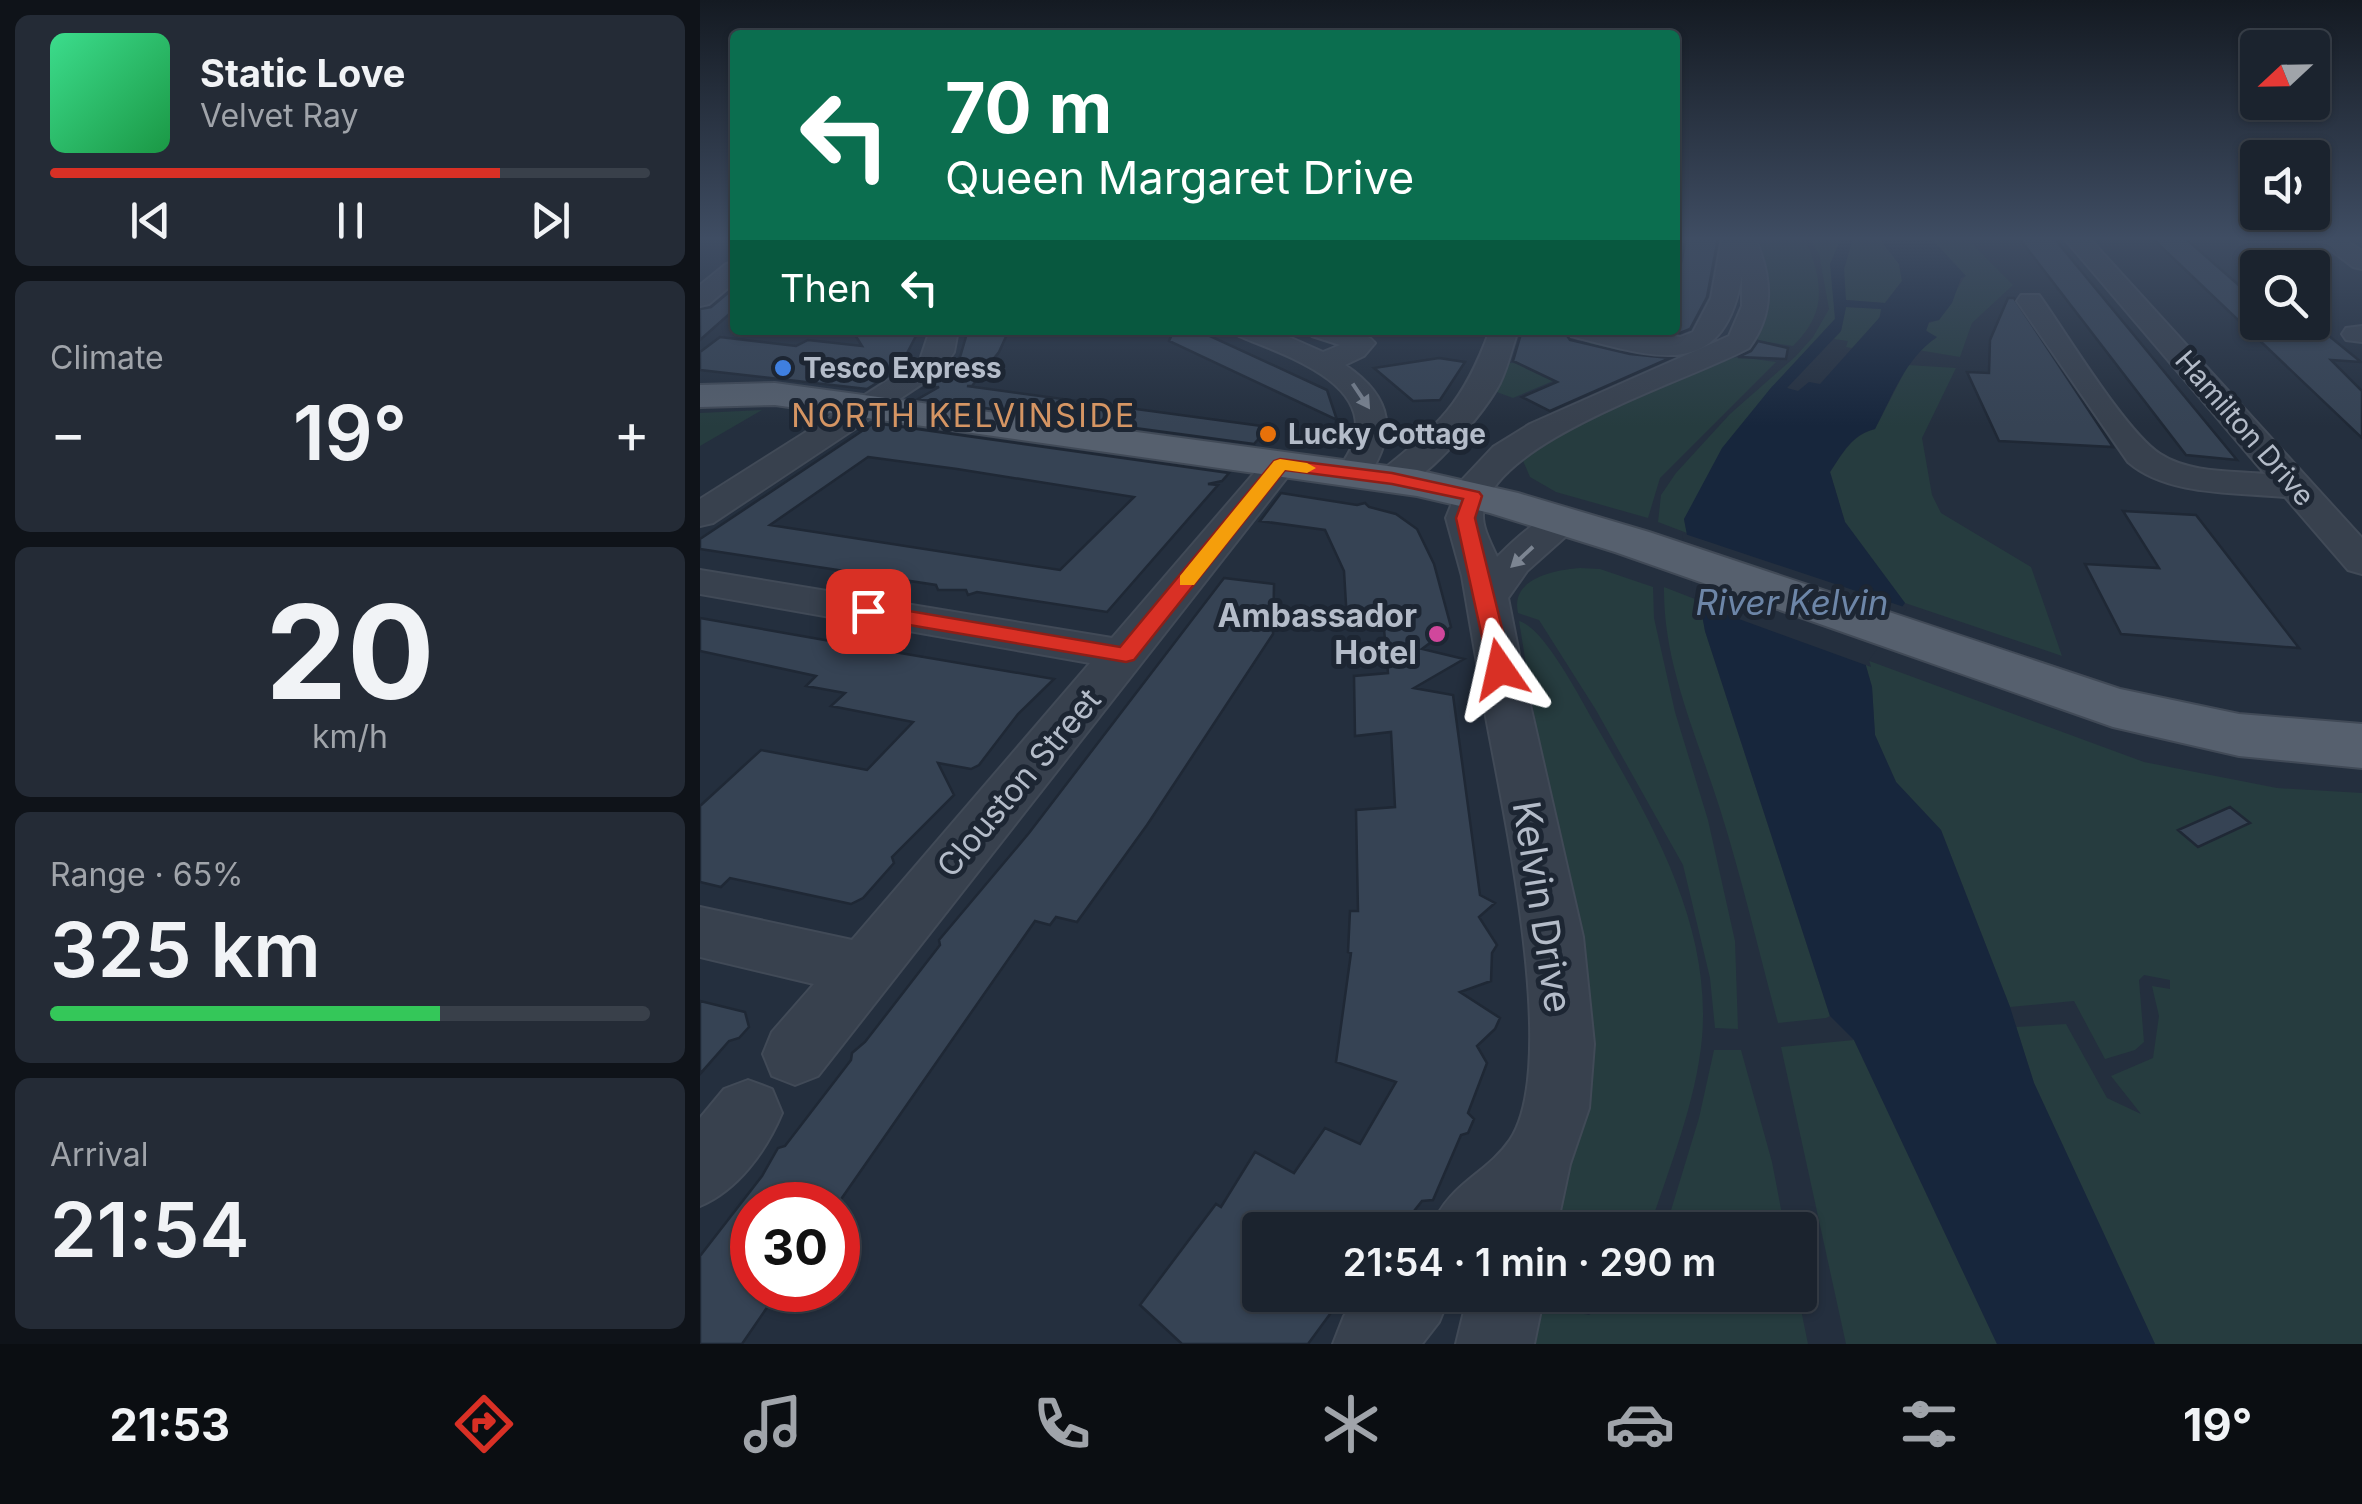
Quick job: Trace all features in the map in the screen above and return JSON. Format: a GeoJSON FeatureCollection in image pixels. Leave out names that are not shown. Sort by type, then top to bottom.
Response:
{"type":"FeatureCollection","features":[{"type":"Feature","properties":{"kind":"main road"},"geometry":{"type":"LineString","coordinates":[[700,396],[769,393],[1372,476],[1473,496],[1632,542],[2065,691],[2198,728],[2257,738],[2362,746]]}},
{"type":"Feature","properties":{"kind":"street"},"geometry":{"type":"LineString","coordinates":[[1715,344],[1726,301]]}},
{"type":"Feature","properties":{"kind":"street"},"geometry":{"type":"LineString","coordinates":[[1473,496],[1488,471],[1530,436],[1715,344],[1750,331],[1756,301]]}},
{"type":"Feature","properties":{"kind":"street"},"geometry":{"type":"LineString","coordinates":[[2030,301],[2139,456],[2175,471],[2204,477],[2296,487]]}},
{"type":"Feature","properties":{"kind":"street","name":"Hamilton Drive"},"geometry":{"type":"LineString","coordinates":[[2129,301],[2362,562]]}},
{"type":"Feature","properties":{"kind":"street"},"geometry":{"type":"LineString","coordinates":[[700,308],[730,306]]}},
{"type":"Feature","properties":{"kind":"street"},"geometry":{"type":"LineString","coordinates":[[700,514],[930,366],[940,352],[943,335]]}},
{"type":"Feature","properties":{"kind":"street"},"geometry":{"type":"LineString","coordinates":[[1260,335],[1324,363],[1346,377],[1369,404],[1372,476],[1438,438],[1486,381],[1502,335]]}},
{"type":"Feature","properties":{"kind":"street"},"geometry":{"type":"LineString","coordinates":[[1324,363],[1361,343],[1349,335]]}},
{"type":"Feature","properties":{"kind":"street"},"geometry":{"type":"LineString","coordinates":[[1614,335],[1679,345],[1715,344]]}},
{"type":"Feature","properties":{"kind":"street","name":"Clouston Street"},"geometry":{"type":"LineString","coordinates":[[795,1054],[1280,464]]}},
{"type":"Feature","properties":{"kind":"street","name":"Kelvin Drive"},"geometry":{"type":"LineString","coordinates":[[1473,496],[1465,518],[1486,599],[1554,937],[1562,1044],[1556,1108],[1528,1197]]}},
{"type":"Feature","properties":{"kind":"street"},"geometry":{"type":"LineString","coordinates":[[1486,599],[1513,563],[1564,521]]}},
{"type":"Feature","properties":{"kind":"street"},"geometry":{"type":"LineString","coordinates":[[700,582],[1126,655]]}},
{"type":"Feature","properties":{"kind":"street"},"geometry":{"type":"LineString","coordinates":[[700,932],[865,970]]}},
{"type":"Feature","properties":{"kind":"street"},"geometry":{"type":"LineString","coordinates":[[700,1171],[748,1112]]}},
{"type":"Feature","properties":{"kind":"street"},"geometry":{"type":"LineString","coordinates":[[1500,1212],[1528,1197]]}},
{"type":"Feature","properties":{"kind":"street"},"geometry":{"type":"LineString","coordinates":[[1372,1344],[1398,1312]]}},
{"type":"Feature","properties":{"kind":"street"},"geometry":{"type":"LineString","coordinates":[[1495,1344],[1502,1312]]}},
{"type":"Feature","properties":{"kind":"green space"},"geometry":{"type":"Polygon","coordinates":[[[1762,301],[1818,301],[1812,321],[1793,346],[1754,340],[1762,301]]]}},
{"type":"Feature","properties":{"kind":"green space"},"geometry":{"type":"Polygon","coordinates":[[[1827,301],[1836,301],[1835,319],[1770,389],[1684,519],[1687,533],[1658,522],[1661,495],[1676,473],[1730,414],[1796,356],[1829,309],[1827,301]]]}},
{"type":"Feature","properties":{"kind":"green space"},"geometry":{"type":"Polygon","coordinates":[[[1950,301],[1996,301],[1972,323],[1960,357],[1918,350],[1936,338],[1926,330],[1929,323],[1939,320],[1950,301]]]}},
{"type":"Feature","properties":{"kind":"green space"},"geometry":{"type":"Polygon","coordinates":[[[1846,307],[1882,309],[1878,320],[1852,348],[1846,347],[1848,341],[1834,339],[1841,331],[1846,307]]]}},
{"type":"Feature","properties":{"kind":"green space"},"geometry":{"type":"Polygon","coordinates":[[[1591,342],[1624,351],[1513,398],[1494,391],[1509,363],[1539,364],[1591,342]]]}},
{"type":"Feature","properties":{"kind":"green space"},"geometry":{"type":"Polygon","coordinates":[[[1739,357],[1776,362],[1660,478],[1648,518],[1556,492],[1530,477],[1521,456],[1551,431],[1715,361],[1739,357]]]}},
{"type":"Feature","properties":{"kind":"green space"},"geometry":{"type":"Polygon","coordinates":[[[1908,365],[1956,368],[1922,438],[1932,495],[1941,513],[2031,567],[2062,656],[1905,603],[1845,522],[1830,472],[1854,440],[1875,429],[1908,365]]]}},
{"type":"Feature","properties":{"kind":"green space"},"geometry":{"type":"Polygon","coordinates":[[[762,410],[700,446],[700,413],[762,410]]]}},
{"type":"Feature","properties":{"kind":"green space"},"geometry":{"type":"Polygon","coordinates":[[[1600,569],[1653,587],[1654,618],[1675,712],[1708,820],[1735,941],[1738,1029],[1715,1028],[1710,978],[1683,865],[1596,710],[1539,620],[1518,613],[1517,601],[1528,584],[1547,574],[1600,569]]]}},
{"type":"Feature","properties":{"kind":"green space"},"geometry":{"type":"Polygon","coordinates":[[[1664,587],[1700,601],[1705,631],[1830,1016],[1826,1018],[1778,1023],[1728,835],[1675,672],[1664,587]]]}},
{"type":"Feature","properties":{"kind":"green space"},"geometry":{"type":"Polygon","coordinates":[[[1519,621],[1539,635],[1559,663],[1633,792],[1671,870],[1697,952],[1702,994],[1699,1062],[1681,1135],[1655,1212],[1546,1212],[1580,997],[1519,621]]]}},
{"type":"Feature","properties":{"kind":"green space"},"geometry":{"type":"Polygon","coordinates":[[[1864,659],[2144,762],[2277,788],[2362,793],[2362,1344],[2155,1344],[2034,1083],[2016,1027],[2066,1024],[2107,1098],[2141,1114],[2111,1076],[2153,1058],[2159,1016],[2152,986],[2170,989],[2170,980],[2144,975],[2139,980],[2144,1042],[2135,1050],[2105,1059],[2074,1001],[2010,1007],[1941,830],[1896,782],[1875,735],[1872,687],[1864,659]]]}},
{"type":"Feature","properties":{"kind":"green space"},"geometry":{"type":"Polygon","coordinates":[[[1854,1040],[1997,1344],[1846,1344],[1781,1047],[1854,1040]]]}},
{"type":"Feature","properties":{"kind":"green space"},"geometry":{"type":"Polygon","coordinates":[[[1714,1050],[1741,1050],[1782,1212],[1670,1212],[1699,1118],[1714,1050]]]}},
{"type":"Feature","properties":{"kind":"green space"},"geometry":{"type":"Polygon","coordinates":[[[1525,1312],[1801,1312],[1808,1344],[1519,1344],[1525,1312]]]}},
{"type":"Feature","properties":{"kind":"water","name":"River Kelvin"},"geometry":{"type":"Polygon","coordinates":[[[1833,301],[1953,301],[1939,320],[1929,322],[1926,331],[1937,337],[1908,367],[1875,429],[1854,440],[1830,472],[1845,522],[1905,603],[1864,659],[1872,687],[1875,735],[1896,782],[1941,830],[2010,1007],[2034,1083],[2155,1344],[1997,1344],[1854,1040],[1830,1016],[1705,631],[1684,519],[1722,448],[1835,319],[1833,301]],[[1846,307],[1841,331],[1787,388],[1798,391],[1809,382],[1820,384],[1880,317],[1881,309],[1846,307]]]}},
{"type":"Feature","properties":{"kind":"pier"},"geometry":{"type":"Polygon","coordinates":[[[1682,533],[1907,608],[1869,660],[1871,667],[1695,603],[1682,533]]]}},
{"type":"Feature","properties":{"kind":"building"},"geometry":{"type":"Polygon","coordinates":[[[719,301],[730,301],[730,313],[700,340],[700,309],[719,301]]]}},
{"type":"Feature","properties":{"kind":"building"},"geometry":{"type":"Polygon","coordinates":[[[1680,301],[1705,301],[1690,329],[1680,333],[1680,301]]]}},
{"type":"Feature","properties":{"kind":"building"},"geometry":{"type":"Polygon","coordinates":[[[2007,301],[2016,301],[2113,447],[1999,441],[1967,372],[1989,373],[1990,340],[2007,301]]]}},
{"type":"Feature","properties":{"kind":"building"},"geometry":{"type":"Polygon","coordinates":[[[2067,301],[2106,301],[2237,460],[2186,455],[2067,301]]]}},
{"type":"Feature","properties":{"kind":"building"},"geometry":{"type":"Polygon","coordinates":[[[2218,301],[2240,301],[2240,322],[2218,301]]]}},
{"type":"Feature","properties":{"kind":"building"},"geometry":{"type":"Polygon","coordinates":[[[855,335],[916,335],[902,363],[907,364],[867,389],[700,370],[700,352],[720,337],[796,346],[808,340],[862,346],[855,335]]]}},
{"type":"Feature","properties":{"kind":"building"},"geometry":{"type":"Polygon","coordinates":[[[967,335],[1007,335],[999,352],[972,386],[967,386],[1269,427],[1254,444],[918,399],[939,387],[923,388],[960,357],[967,335]]]}},
{"type":"Feature","properties":{"kind":"building"},"geometry":{"type":"Polygon","coordinates":[[[1172,335],[1208,335],[1327,390],[1337,420],[1169,341],[1172,335]]]}},
{"type":"Feature","properties":{"kind":"building"},"geometry":{"type":"Polygon","coordinates":[[[1521,335],[1566,335],[1570,340],[1630,354],[1670,358],[1550,411],[1522,397],[1557,382],[1513,361],[1521,335]]]}},
{"type":"Feature","properties":{"kind":"building"},"geometry":{"type":"Polygon","coordinates":[[[2330,337],[2361,362],[2331,360],[2362,391],[2362,438],[2259,340],[2330,340],[2330,337]]]}},
{"type":"Feature","properties":{"kind":"building"},"geometry":{"type":"Polygon","coordinates":[[[1758,341],[1788,348],[1786,359],[1738,357],[1751,351],[1758,341]]]}},
{"type":"Feature","properties":{"kind":"building"},"geometry":{"type":"Polygon","coordinates":[[[1439,358],[1465,362],[1440,400],[1413,401],[1374,368],[1439,358]]]}},
{"type":"Feature","properties":{"kind":"building"},"geometry":{"type":"Polygon","coordinates":[[[874,423],[1229,473],[1222,481],[1208,484],[1218,485],[1107,612],[977,592],[968,595],[966,590],[938,590],[936,585],[700,549],[700,539],[874,423]],[[868,457],[770,525],[1060,570],[1134,497],[868,457]]]}},
{"type":"Feature","properties":{"kind":"building"},"geometry":{"type":"Polygon","coordinates":[[[1281,493],[1365,503],[1396,514],[1417,529],[1434,564],[1451,627],[1422,649],[1464,659],[1414,688],[1453,695],[1480,895],[1495,903],[1479,917],[1497,945],[1492,953],[1491,981],[1460,992],[1500,1018],[1495,1029],[1477,1046],[1487,1063],[1468,1113],[1474,1119],[1468,1133],[1461,1135],[1433,1200],[1422,1201],[1413,1212],[1242,1212],[1242,1312],[1332,1312],[1308,1344],[1182,1344],[1140,1305],[1216,1204],[1221,1207],[1255,1152],[1294,1173],[1325,1128],[1360,1144],[1396,1082],[1336,1062],[1351,953],[1350,911],[1358,911],[1356,810],[1395,807],[1391,732],[1355,736],[1354,676],[1388,673],[1383,618],[1347,621],[1344,571],[1325,530],[1260,521],[1281,493]]]}},
{"type":"Feature","properties":{"kind":"building"},"geometry":{"type":"Polygon","coordinates":[[[2123,511],[2196,515],[2299,648],[2121,634],[2085,564],[2159,568],[2123,511]]]}},
{"type":"Feature","properties":{"kind":"building"},"geometry":{"type":"Polygon","coordinates":[[[1224,578],[1274,584],[1273,634],[1147,825],[1077,922],[1056,917],[1050,925],[1035,921],[853,1182],[757,1182],[778,1148],[785,1146],[851,1060],[852,1053],[865,1042],[940,945],[939,940],[1029,833],[1224,578]]]}},
{"type":"Feature","properties":{"kind":"building"},"geometry":{"type":"Polygon","coordinates":[[[700,618],[1054,679],[1018,714],[979,765],[971,769],[938,763],[954,795],[892,857],[894,863],[863,898],[851,904],[730,878],[721,887],[700,882],[700,806],[761,750],[867,770],[913,722],[831,706],[845,693],[806,686],[816,676],[700,651],[700,618]]]}},
{"type":"Feature","properties":{"kind":"building"},"geometry":{"type":"Polygon","coordinates":[[[2230,807],[2250,823],[2198,847],[2178,830],[2230,807]]]}},
{"type":"Feature","properties":{"kind":"building"},"geometry":{"type":"Polygon","coordinates":[[[700,1001],[745,1012],[749,1027],[739,1038],[729,1041],[700,1074],[700,1001]]]}},
{"type":"Feature","properties":{"kind":"building"},"geometry":{"type":"Polygon","coordinates":[[[730,1217],[730,1312],[764,1312],[742,1344],[700,1344],[700,1256],[730,1217]]]}},
{"type":"Feature","properties":{"kind":"slow traffic"},"geometry":{"type":"LineString","coordinates":[[1187,580],[1280,464],[1307,468]]}},
{"type":"Feature","properties":{"kind":"place","name":"Tesco Express"},"geometry":{"type":"Point","coordinates":[783,368]}},
{"type":"Feature","properties":{"kind":"place","name":"Lucky Cottage"},"geometry":{"type":"Point","coordinates":[1268,434]}},
{"type":"Feature","properties":{"kind":"place","name":"Ambassador Hotel"},"geometry":{"type":"Point","coordinates":[1437,634]}},
{"type":"Feature","properties":{"kind":"district","name":"NORTH KELVINSIDE"},"geometry":{"type":"Point","coordinates":[964,416]}},
{"type":"Feature","properties":{"kind":"route"},"geometry":{"type":"LineString","coordinates":[[868,611],[1126,655],[1280,464],[1392,478],[1473,496],[1465,518],[1480,566],[1500,669]]}}]}
